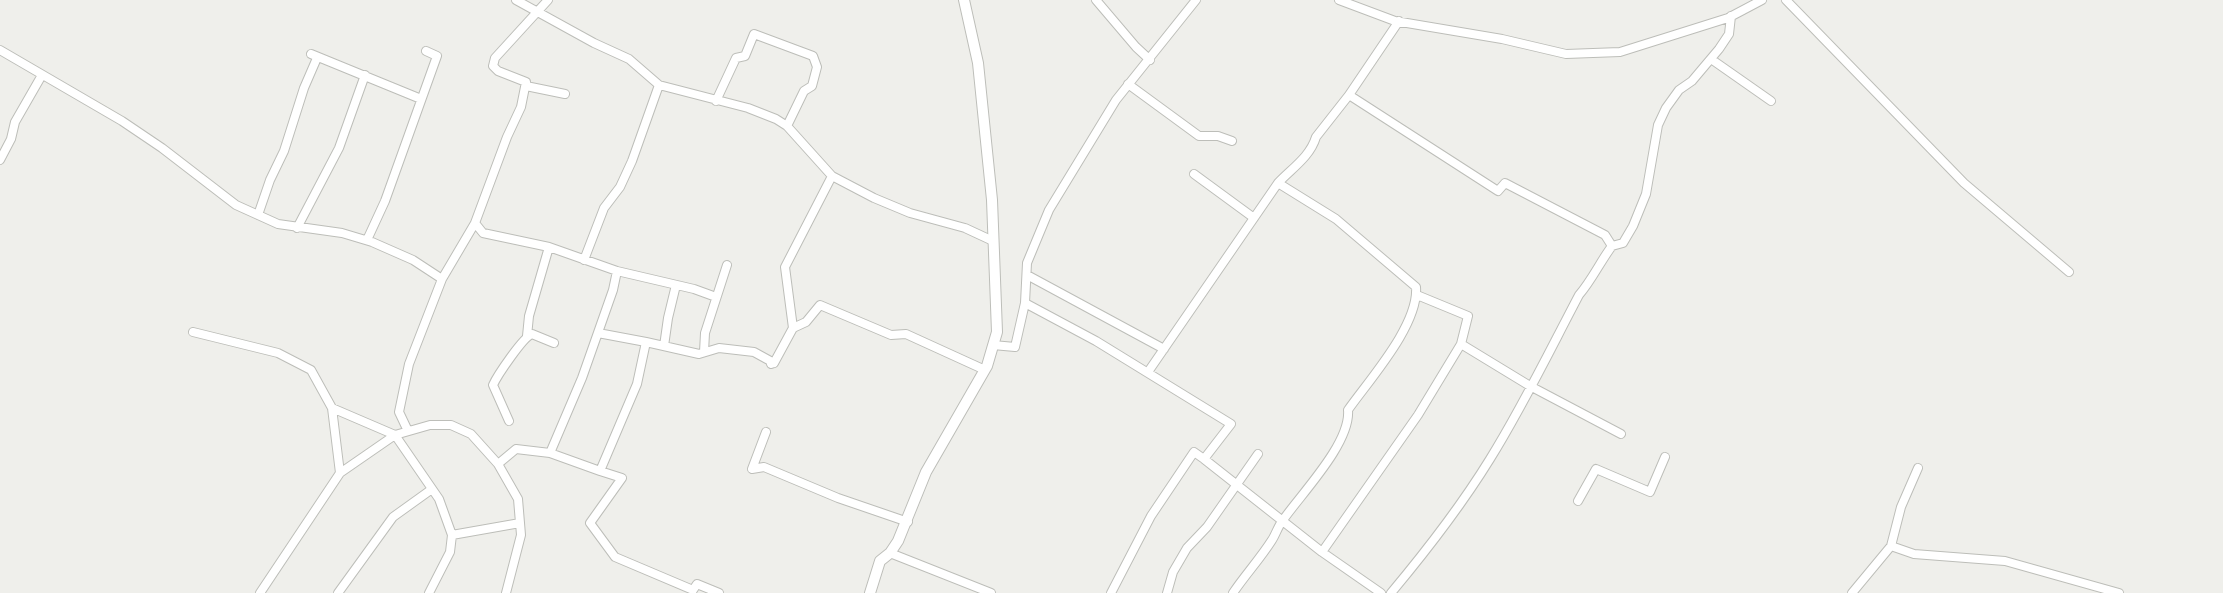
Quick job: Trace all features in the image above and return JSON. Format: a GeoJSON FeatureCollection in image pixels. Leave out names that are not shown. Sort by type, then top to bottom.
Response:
{"type":"FeatureCollection","features":[{"type":"Feature","properties":{"kind":"street"},"geometry":{"type":"LineString","coordinates":[[516,0],[629,59],[659,85],[748,108],[776,119],[787,126],[832,176],[874,198],[910,213],[965,228],[993,241]]}},
{"type":"Feature","properties":{"kind":"street"},"geometry":{"type":"LineString","coordinates":[[408,431],[399,412],[409,364],[442,279],[475,224],[507,137],[521,107],[526,86],[526,82],[498,71],[493,66],[495,58],[506,49],[548,0]]}},
{"type":"Feature","properties":{"kind":"street"},"geometry":{"type":"LineString","coordinates":[[870,593],[880,562],[890,553],[908,522],[926,472],[984,370],[997,332],[992,200],[978,64],[964,0]]}},
{"type":"Feature","properties":{"kind":"street"},"geometry":{"type":"LineString","coordinates":[[1096,0],[1136,47],[1150,60]]}},
{"type":"Feature","properties":{"kind":"street"},"geometry":{"type":"LineString","coordinates":[[993,345],[1016,346],[1025,303],[1027,263],[1049,210],[1128,84],[1150,60],[1196,0]]}},
{"type":"Feature","properties":{"kind":"street"},"geometry":{"type":"LineString","coordinates":[[1339,0],[1399,21],[1502,39],[1566,54],[1620,52],[1731,16],[1762,0]]}},
{"type":"Feature","properties":{"kind":"street"},"geometry":{"type":"LineString","coordinates":[[1786,0],[1964,183],[2069,272]]}},
{"type":"Feature","properties":{"kind":"street"},"geometry":{"type":"LineString","coordinates":[[1391,593],[1439,536],[1489,460],[1578,295],[1588,285],[1601,260],[1612,246],[1623,243],[1633,226],[1646,194],[1658,125],[1666,108],[1679,90],[1692,81],[1711,59],[1729,34],[1731,16]]}},
{"type":"Feature","properties":{"kind":"street"},"geometry":{"type":"LineString","coordinates":[[1148,372],[1278,183],[1292,171],[1314,145],[1316,137],[1349,95],[1399,21]]}},
{"type":"Feature","properties":{"kind":"street"},"geometry":{"type":"LineString","coordinates":[[716,101],[736,58],[745,56],[754,34],[813,56],[817,67],[812,86],[804,91],[787,126]]}},
{"type":"Feature","properties":{"kind":"street"},"geometry":{"type":"LineString","coordinates":[[0,50],[122,121],[162,148],[236,206],[278,224],[297,228],[334,231],[367,240],[413,260],[442,279]]}},
{"type":"Feature","properties":{"kind":"street"},"geometry":{"type":"LineString","coordinates":[[367,240],[386,202],[437,56],[426,51]]}},
{"type":"Feature","properties":{"kind":"street"},"geometry":{"type":"LineString","coordinates":[[258,215],[270,180],[284,151],[314,56],[421,99]]}},
{"type":"Feature","properties":{"kind":"street"},"geometry":{"type":"LineString","coordinates":[[1711,59],[1771,100]]}},
{"type":"Feature","properties":{"kind":"street"},"geometry":{"type":"LineString","coordinates":[[0,160],[11,139],[16,122],[42,75]]}},
{"type":"Feature","properties":{"kind":"street"},"geometry":{"type":"LineString","coordinates":[[297,228],[339,148],[365,75]]}},
{"type":"Feature","properties":{"kind":"street"},"geometry":{"type":"LineString","coordinates":[[1128,84],[1199,136],[1218,136],[1232,142]]}},
{"type":"Feature","properties":{"kind":"street"},"geometry":{"type":"LineString","coordinates":[[584,260],[604,208],[620,187],[632,161],[659,85]]}},
{"type":"Feature","properties":{"kind":"street"},"geometry":{"type":"LineString","coordinates":[[526,86],[565,94]]}},
{"type":"Feature","properties":{"kind":"street"},"geometry":{"type":"LineString","coordinates":[[1349,95],[1498,191],[1505,183],[1529,194],[1605,235],[1612,246]]}},
{"type":"Feature","properties":{"kind":"street"},"geometry":{"type":"LineString","coordinates":[[1194,174],[1254,218]]}},
{"type":"Feature","properties":{"kind":"street"},"geometry":{"type":"LineString","coordinates":[[793,328],[785,267],[832,176]]}},
{"type":"Feature","properties":{"kind":"street"},"geometry":{"type":"LineString","coordinates":[[1233,593],[1272,540],[1282,521],[1312,484],[1334,450],[1349,420],[1348,410],[1386,360],[1410,317],[1417,295],[1416,287],[1336,220],[1278,183]]}},
{"type":"Feature","properties":{"kind":"street"},"geometry":{"type":"LineString","coordinates":[[475,224],[483,233],[549,246],[617,271],[716,297]]}},
{"type":"Feature","properties":{"kind":"street"},"geometry":{"type":"LineString","coordinates":[[508,421],[493,385],[498,374],[504,370],[507,362],[527,336],[530,316],[549,246]]}},
{"type":"Feature","properties":{"kind":"street"},"geometry":{"type":"LineString","coordinates":[[704,352],[705,333],[727,264]]}},
{"type":"Feature","properties":{"kind":"street"},"geometry":{"type":"LineString","coordinates":[[550,453],[573,402],[613,290],[617,271]]}},
{"type":"Feature","properties":{"kind":"street"},"geometry":{"type":"LineString","coordinates":[[1027,275],[1164,350]]}},
{"type":"Feature","properties":{"kind":"street"},"geometry":{"type":"LineString","coordinates":[[664,346],[676,285]]}},
{"type":"Feature","properties":{"kind":"street"},"geometry":{"type":"LineString","coordinates":[[1322,552],[1418,415],[1461,344],[1468,316],[1417,295]]}},
{"type":"Feature","properties":{"kind":"street"},"geometry":{"type":"LineString","coordinates":[[1025,303],[1148,372],[1232,424],[1204,459]]}},
{"type":"Feature","properties":{"kind":"street"},"geometry":{"type":"LineString","coordinates":[[598,333],[699,354],[718,348],[754,352],[771,363],[793,328],[806,322],[820,305],[891,334],[906,334],[984,370]]}},
{"type":"Feature","properties":{"kind":"street"},"geometry":{"type":"LineString","coordinates":[[194,332],[278,353],[311,370],[332,408],[340,473]]}},
{"type":"Feature","properties":{"kind":"street"},"geometry":{"type":"LineString","coordinates":[[527,336],[532,334],[554,342]]}},
{"type":"Feature","properties":{"kind":"street"},"geometry":{"type":"LineString","coordinates":[[600,471],[637,384],[646,342]]}},
{"type":"Feature","properties":{"kind":"street"},"geometry":{"type":"LineString","coordinates":[[1461,344],[1530,386],[1621,434]]}},
{"type":"Feature","properties":{"kind":"street"},"geometry":{"type":"LineString","coordinates":[[332,408],[395,435],[432,489],[448,521],[452,535],[450,552],[430,593]]}},
{"type":"Feature","properties":{"kind":"street"},"geometry":{"type":"LineString","coordinates":[[260,593],[340,473],[395,435],[430,425],[451,425],[471,434],[498,464],[518,499],[522,535],[506,593]]}},
{"type":"Feature","properties":{"kind":"street"},"geometry":{"type":"LineString","coordinates":[[766,432],[752,469],[764,467],[838,498],[908,522]]}},
{"type":"Feature","properties":{"kind":"street"},"geometry":{"type":"LineString","coordinates":[[498,464],[516,449],[550,453],[622,478],[590,523],[615,557],[693,590],[697,584],[719,593]]}},
{"type":"Feature","properties":{"kind":"street"},"geometry":{"type":"LineString","coordinates":[[1111,593],[1151,516],[1194,452],[1322,552],[1381,593]]}},
{"type":"Feature","properties":{"kind":"street"},"geometry":{"type":"LineString","coordinates":[[1167,593],[1173,572],[1186,548],[1207,527],[1258,454]]}},
{"type":"Feature","properties":{"kind":"street"},"geometry":{"type":"LineString","coordinates":[[1578,501],[1596,469],[1650,492],[1664,457]]}},
{"type":"Feature","properties":{"kind":"street"},"geometry":{"type":"LineString","coordinates":[[1852,593],[1891,546],[1902,507],[1918,468]]}},
{"type":"Feature","properties":{"kind":"street"},"geometry":{"type":"LineString","coordinates":[[338,593],[393,518],[432,489]]}},
{"type":"Feature","properties":{"kind":"street"},"geometry":{"type":"LineString","coordinates":[[452,535],[520,523]]}},
{"type":"Feature","properties":{"kind":"street"},"geometry":{"type":"LineString","coordinates":[[1891,546],[1914,554],[2005,561],[2119,593]]}},
{"type":"Feature","properties":{"kind":"street"},"geometry":{"type":"LineString","coordinates":[[890,553],[991,593]]}}]}
